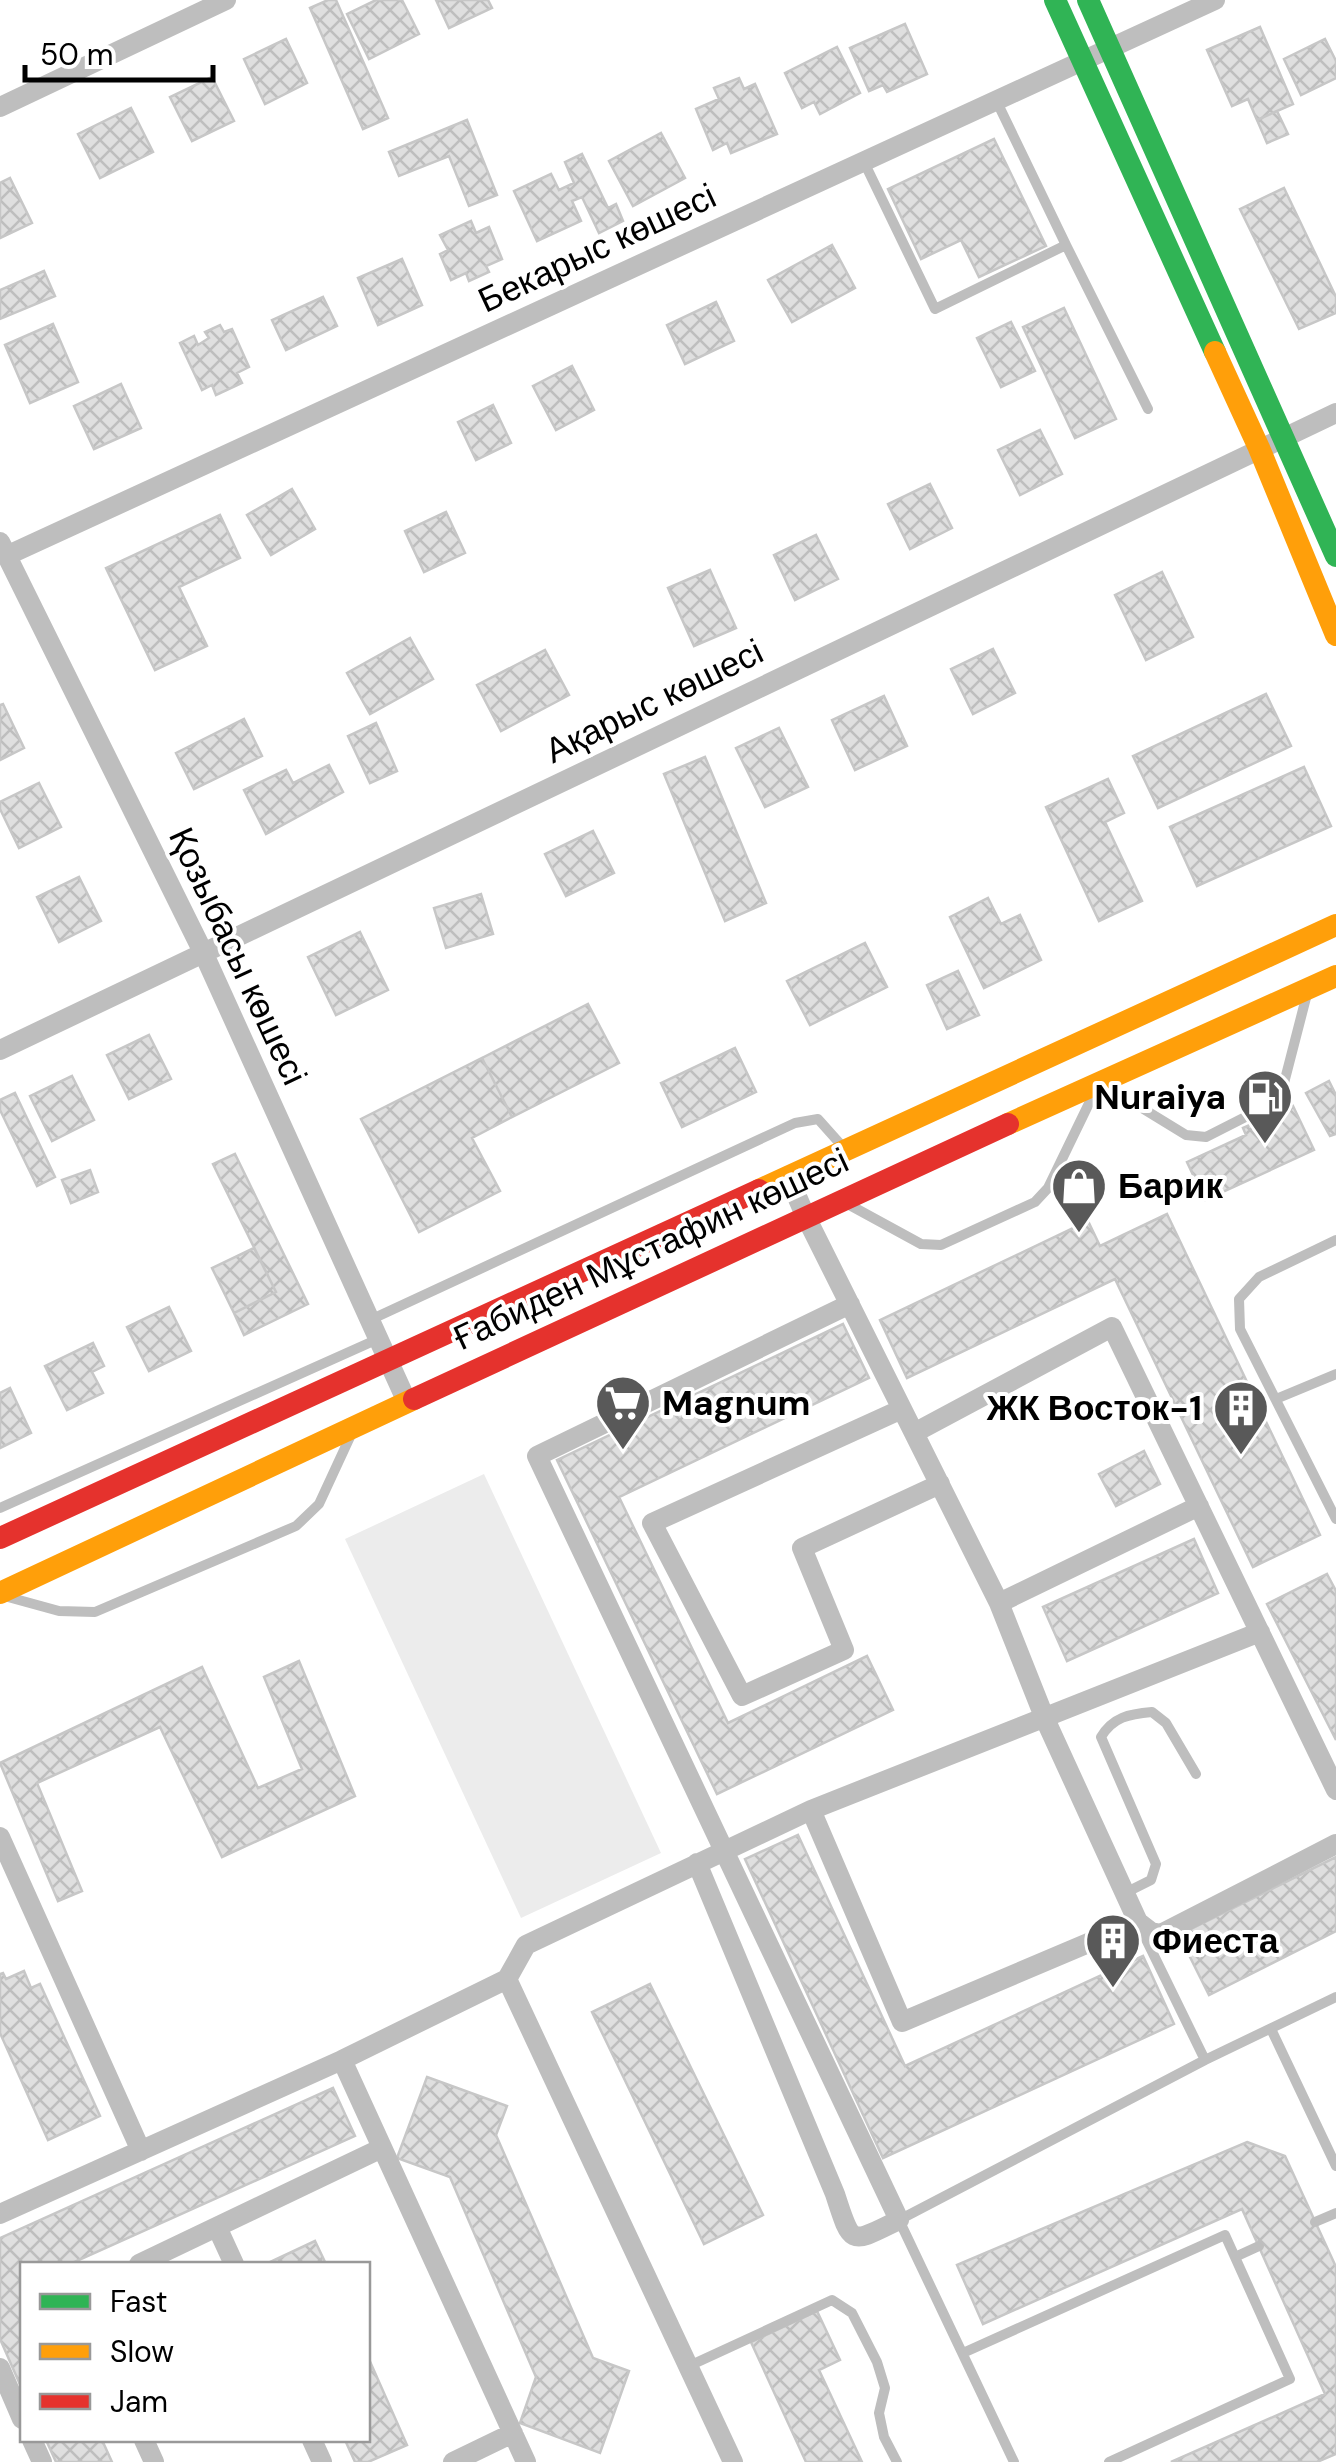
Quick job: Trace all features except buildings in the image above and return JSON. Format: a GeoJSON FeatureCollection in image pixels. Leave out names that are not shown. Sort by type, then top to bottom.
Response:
{"type":"FeatureCollection","features":[{"type":"Feature","properties":{"kind":"street"},"geometry":{"type":"LineString","coordinates":[[0,106],[226,0]]}},
{"type":"Feature","properties":{"kind":"street"},"geometry":{"type":"LineString","coordinates":[[1055,0],[1259,448],[1336,635]]}},
{"type":"Feature","properties":{"kind":"street"},"geometry":{"type":"LineString","coordinates":[[1088,0],[1286,436],[1336,556]]}},
{"type":"Feature","properties":{"kind":"street","name":"Бекарыс көшесі"},"geometry":{"type":"LineString","coordinates":[[3,549],[1215,0]]}},
{"type":"Feature","properties":{"kind":"street","name":"Ақарыс көшесі"},"geometry":{"type":"LineString","coordinates":[[0,1050],[1336,412]]}},
{"type":"Feature","properties":{"kind":"street","name":"Қозыбасы көшесі"},"geometry":{"type":"LineString","coordinates":[[3,549],[203,952],[408,1402]]}},
{"type":"Feature","properties":{"kind":"street","name":"Ғабиден Мұстафин көшесі"},"geometry":{"type":"LineString","coordinates":[[0,1538],[98,1493],[379,1339],[788,1176],[1336,925]]}},
{"type":"Feature","properties":{"kind":"street","name":"Ғабиден Мұстафин көшесі"},"geometry":{"type":"LineString","coordinates":[[0,1594],[838,1199],[1336,976]]}},
{"type":"Feature","properties":{"kind":"street"},"geometry":{"type":"LineString","coordinates":[[788,1176],[999,1603],[1045,1719],[1138,1922],[1161,1934],[1336,1844]]}},
{"type":"Feature","properties":{"kind":"street"},"geometry":{"type":"LineString","coordinates":[[697,1862],[847,2231],[862,2238],[899,2220],[537,1456],[850,1304]]}},
{"type":"Feature","properties":{"kind":"street"},"geometry":{"type":"LineString","coordinates":[[914,1434],[1112,1326],[1336,1790]]}},
{"type":"Feature","properties":{"kind":"street"},"geometry":{"type":"LineString","coordinates":[[902,1409],[652,1524],[742,1696],[844,1650],[802,1548],[940,1484]]}},
{"type":"Feature","properties":{"kind":"street"},"geometry":{"type":"LineString","coordinates":[[999,1603],[1199,1506]]}},
{"type":"Feature","properties":{"kind":"street"},"geometry":{"type":"LineString","coordinates":[[0,2214],[342,2060],[506,1979],[526,1945],[697,1862],[811,1810],[1260,1632]]}},
{"type":"Feature","properties":{"kind":"street"},"geometry":{"type":"LineString","coordinates":[[811,1810],[902,2022],[1138,1922]]}},
{"type":"Feature","properties":{"kind":"street"},"geometry":{"type":"LineString","coordinates":[[0,1836],[141,2150]]}},
{"type":"Feature","properties":{"kind":"street"},"geometry":{"type":"LineString","coordinates":[[506,1979],[733,2462]]}},
{"type":"Feature","properties":{"kind":"street"},"geometry":{"type":"LineString","coordinates":[[342,2060],[526,2462]]}},
{"type":"Feature","properties":{"kind":"street"},"geometry":{"type":"LineString","coordinates":[[144,2262],[382,2148]]}},
{"type":"Feature","properties":{"kind":"street"},"geometry":{"type":"LineString","coordinates":[[217,2227],[233,2262]]}},
{"type":"Feature","properties":{"kind":"street"},"geometry":{"type":"LineString","coordinates":[[0,2368],[20,2414]]}},
{"type":"Feature","properties":{"kind":"street"},"geometry":{"type":"LineString","coordinates":[[453,2462],[513,2432]]}},
{"type":"Feature","properties":{"kind":"lane"},"geometry":{"type":"LineString","coordinates":[[996,100],[1148,409]]}},
{"type":"Feature","properties":{"kind":"lane"},"geometry":{"type":"LineString","coordinates":[[864,162],[935,309],[1066,245]]}},
{"type":"Feature","properties":{"kind":"lane"},"geometry":{"type":"LineString","coordinates":[[838,1199],[921,1244],[941,1245],[1035,1202],[1048,1188],[1100,1082],[1186,1135],[1206,1137],[1269,1105],[1283,1087],[1309,989]]}},
{"type":"Feature","properties":{"kind":"lane"},"geometry":{"type":"LineString","coordinates":[[0,1508],[379,1339],[795,1123],[818,1119],[845,1150]]}},
{"type":"Feature","properties":{"kind":"lane"},"geometry":{"type":"LineString","coordinates":[[1336,1240],[1259,1277],[1239,1298],[1240,1329],[1331,1499],[1336,1519]]}},
{"type":"Feature","properties":{"kind":"lane"},"geometry":{"type":"LineString","coordinates":[[1276,1399],[1336,1374]]}},
{"type":"Feature","properties":{"kind":"lane"},"geometry":{"type":"LineString","coordinates":[[0,1594],[58,1611],[95,1612],[296,1526],[320,1504],[354,1427]]}},
{"type":"Feature","properties":{"kind":"lane"},"geometry":{"type":"LineString","coordinates":[[88,1468],[98,1493]]}},
{"type":"Feature","properties":{"kind":"lane"},"geometry":{"type":"LineString","coordinates":[[1124,1894],[1151,1880],[1156,1864],[1101,1737],[1104,1731],[1121,1716],[1152,1712],[1166,1723],[1196,1774]]}},
{"type":"Feature","properties":{"kind":"lane"},"geometry":{"type":"LineString","coordinates":[[1138,1922],[1205,2060]]}},
{"type":"Feature","properties":{"kind":"lane"},"geometry":{"type":"LineString","coordinates":[[1014,2462],[899,2220],[1205,2060],[1336,1997]]}},
{"type":"Feature","properties":{"kind":"lane"},"geometry":{"type":"LineString","coordinates":[[1271,2029],[1336,2166]]}},
{"type":"Feature","properties":{"kind":"lane"},"geometry":{"type":"LineString","coordinates":[[1315,2222],[1336,2213]]}},
{"type":"Feature","properties":{"kind":"lane"},"geometry":{"type":"LineString","coordinates":[[963,2352],[1225,2235],[1290,2378],[1110,2462]]}},
{"type":"Feature","properties":{"kind":"lane"},"geometry":{"type":"LineString","coordinates":[[1235,2257],[1259,2246]]}},
{"type":"Feature","properties":{"kind":"lane"},"geometry":{"type":"LineString","coordinates":[[688,2366],[832,2300],[852,2313],[877,2362],[885,2388],[880,2412],[884,2437],[898,2462]]}},
{"type":"Feature","properties":{"kind":"shaded area"},"geometry":{"type":"Polygon","coordinates":[[[484,1474],[661,1853],[521,1918],[345,1539],[484,1474]]]}},
{"type":"Feature","properties":{"kind":"traffic: fast"},"geometry":{"type":"LineString","coordinates":[[1055,0],[1215,352]]}},
{"type":"Feature","properties":{"kind":"traffic: fast"},"geometry":{"type":"LineString","coordinates":[[1088,0],[1336,556]]}},
{"type":"Feature","properties":{"kind":"traffic: slow"},"geometry":{"type":"LineString","coordinates":[[1215,352],[1336,635]]}},
{"type":"Feature","properties":{"kind":"traffic: slow"},"geometry":{"type":"LineString","coordinates":[[759,1190],[1336,925]]}},
{"type":"Feature","properties":{"kind":"traffic: slow"},"geometry":{"type":"LineString","coordinates":[[1008,1124],[1336,976]]}},
{"type":"Feature","properties":{"kind":"traffic: slow"},"geometry":{"type":"LineString","coordinates":[[0,1593],[414,1399]]}},
{"type":"Feature","properties":{"kind":"traffic: jam"},"geometry":{"type":"LineString","coordinates":[[414,1399],[1008,1124]]}},
{"type":"Feature","properties":{"kind":"traffic: jam"},"geometry":{"type":"LineString","coordinates":[[0,1538],[759,1190]]}},
{"type":"Feature","properties":{"kind":"place","name":"Nuraiya"},"geometry":{"type":"Point","coordinates":[1265,1146]}},
{"type":"Feature","properties":{"kind":"place","name":"Барик"},"geometry":{"type":"Point","coordinates":[1079,1235]}},
{"type":"Feature","properties":{"kind":"place","name":"Magnum"},"geometry":{"type":"Point","coordinates":[623,1452]}},
{"type":"Feature","properties":{"kind":"place","name":"ЖК Восток-1"},"geometry":{"type":"Point","coordinates":[1241,1457]}},
{"type":"Feature","properties":{"kind":"place","name":"Фиеста"},"geometry":{"type":"Point","coordinates":[1113,1990]}}]}
